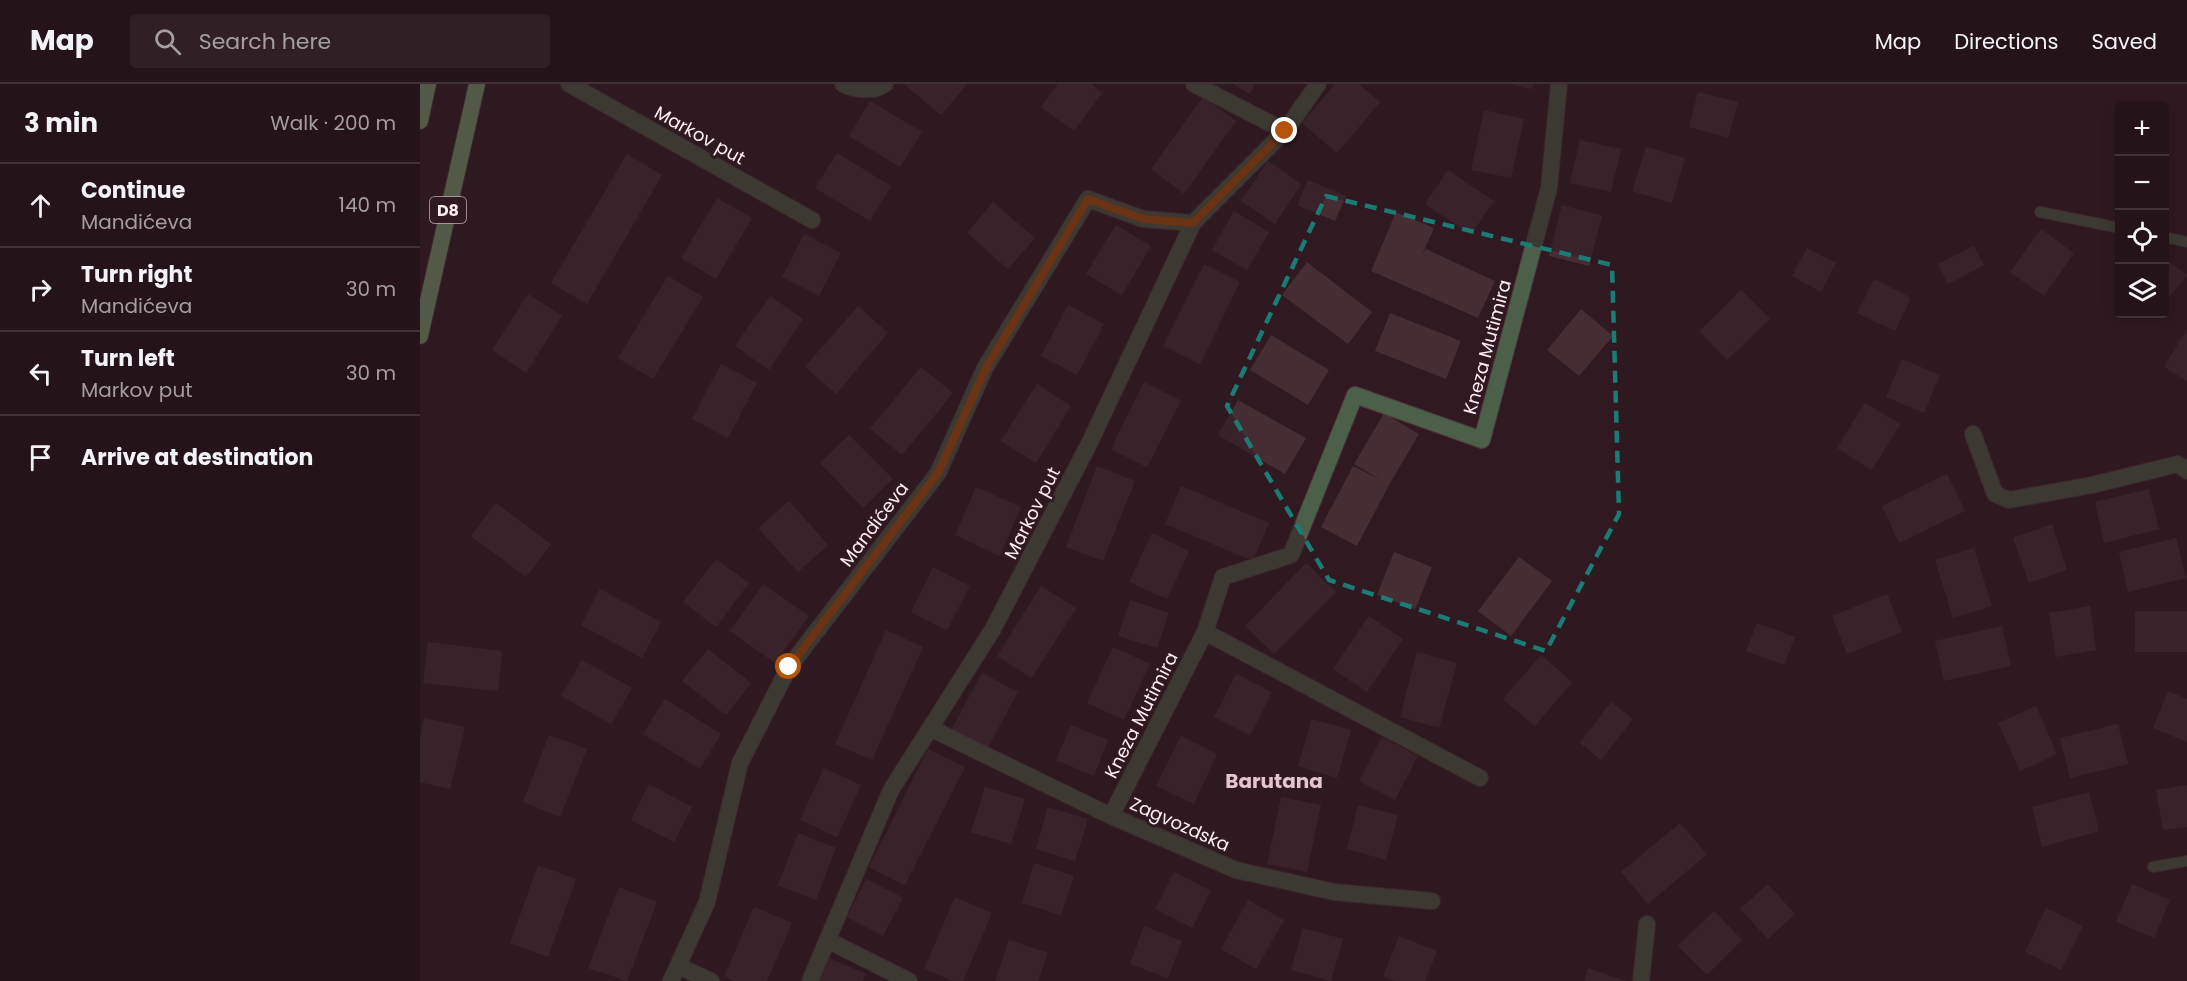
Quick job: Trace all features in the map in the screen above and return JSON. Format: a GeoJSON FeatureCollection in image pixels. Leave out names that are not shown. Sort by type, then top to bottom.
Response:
{"type":"FeatureCollection","features":[{"type":"Feature","properties":{"kind":"highway"},"geometry":{"type":"LineString","coordinates":[[420,121],[429,84]]}},
{"type":"Feature","properties":{"kind":"highway","name":"D8"},"geometry":{"type":"LineString","coordinates":[[420,336],[477,84]]}},
{"type":"Feature","properties":{"kind":"street","name":"Markov put"},"geometry":{"type":"LineString","coordinates":[[569,84],[812,220]]}},
{"type":"Feature","properties":{"kind":"street"},"geometry":{"type":"LineString","coordinates":[[843,84],[853,89],[879,88],[885,84]]}},
{"type":"Feature","properties":{"kind":"street"},"geometry":{"type":"LineString","coordinates":[[1194,84],[1285,131]]}},
{"type":"Feature","properties":{"kind":"street","name":"Markov put"},"geometry":{"type":"LineString","coordinates":[[810,981],[891,790],[993,629],[1074,473],[1193,223],[1285,131],[1318,84]]}},
{"type":"Feature","properties":{"kind":"street","name":"Kneza Mutimira"},"geometry":{"type":"LineString","coordinates":[[1112,816],[1205,632],[1223,578],[1291,555],[1355,395],[1482,440],[1549,188],[1559,84]]}},
{"type":"Feature","properties":{"kind":"street","name":"Mandićeva"},"geometry":{"type":"LineString","coordinates":[[674,974],[707,902],[740,763],[789,667],[938,473],[986,368],[1088,199],[1143,219],[1193,223]]}},
{"type":"Feature","properties":{"kind":"street"},"geometry":{"type":"LineString","coordinates":[[1973,434],[1995,494],[2009,500],[2092,485],[2178,464],[2187,471]]}},
{"type":"Feature","properties":{"kind":"street"},"geometry":{"type":"LineString","coordinates":[[1205,632],[1480,778]]}},
{"type":"Feature","properties":{"kind":"street","name":"Zagvozdska"},"geometry":{"type":"LineString","coordinates":[[930,728],[1112,816],[1236,870],[1334,892],[1432,901]]}},
{"type":"Feature","properties":{"kind":"street"},"geometry":{"type":"LineString","coordinates":[[1641,981],[1647,924]]}},
{"type":"Feature","properties":{"kind":"street"},"geometry":{"type":"LineString","coordinates":[[827,940],[909,981]]}},
{"type":"Feature","properties":{"kind":"street"},"geometry":{"type":"LineString","coordinates":[[674,974],[711,981]]}},
{"type":"Feature","properties":{"kind":"lane"},"geometry":{"type":"LineString","coordinates":[[2040,212],[2115,227]]}},
{"type":"Feature","properties":{"kind":"lane"},"geometry":{"type":"LineString","coordinates":[[2169,238],[2187,242]]}},
{"type":"Feature","properties":{"kind":"lane"},"geometry":{"type":"LineString","coordinates":[[2153,867],[2187,861]]}},
{"type":"Feature","properties":{"kind":"highlighted area"},"geometry":{"type":"Polygon","coordinates":[[[1326,196],[1612,265],[1619,514],[1546,651],[1329,580],[1227,406],[1326,196]]]}},
{"type":"Feature","properties":{"kind":"building"},"geometry":{"type":"Polygon","coordinates":[[[904,84],[967,84],[941,115],[904,84]]]}},
{"type":"Feature","properties":{"kind":"building"},"geometry":{"type":"Polygon","coordinates":[[[1058,84],[1091,84],[1102,93],[1074,131],[1041,107],[1058,84]]]}},
{"type":"Feature","properties":{"kind":"building"},"geometry":{"type":"Polygon","coordinates":[[[1233,84],[1255,84],[1250,94],[1233,84]]]}},
{"type":"Feature","properties":{"kind":"building"},"geometry":{"type":"Polygon","coordinates":[[[1335,84],[1359,84],[1380,102],[1337,153],[1302,123],[1335,84]]]}},
{"type":"Feature","properties":{"kind":"building"},"geometry":{"type":"Polygon","coordinates":[[[1510,84],[1533,84],[1532,89],[1510,84]]]}},
{"type":"Feature","properties":{"kind":"building"},"geometry":{"type":"Polygon","coordinates":[[[1698,92],[1738,102],[1728,138],[1689,127],[1698,92]]]}},
{"type":"Feature","properties":{"kind":"building"},"geometry":{"type":"Polygon","coordinates":[[[1203,97],[1236,121],[1184,194],[1151,169],[1203,97]]]}},
{"type":"Feature","properties":{"kind":"building"},"geometry":{"type":"Polygon","coordinates":[[[870,101],[922,132],[900,167],[849,136],[870,101]]]}},
{"type":"Feature","properties":{"kind":"building"},"geometry":{"type":"Polygon","coordinates":[[[1484,110],[1524,119],[1511,178],[1471,170],[1484,110]]]}},
{"type":"Feature","properties":{"kind":"building"},"geometry":{"type":"Polygon","coordinates":[[[1580,140],[1621,149],[1611,192],[1570,183],[1580,140]]]}},
{"type":"Feature","properties":{"kind":"building"},"geometry":{"type":"Polygon","coordinates":[[[1646,147],[1685,158],[1672,203],[1632,191],[1646,147]]]}},
{"type":"Feature","properties":{"kind":"building"},"geometry":{"type":"Polygon","coordinates":[[[837,153],[891,186],[870,221],[815,188],[837,153]]]}},
{"type":"Feature","properties":{"kind":"building"},"geometry":{"type":"Polygon","coordinates":[[[627,154],[662,175],[587,304],[551,283],[627,154]]]}},
{"type":"Feature","properties":{"kind":"building"},"geometry":{"type":"Polygon","coordinates":[[[1268,161],[1301,184],[1275,224],[1241,201],[1268,161]]]}},
{"type":"Feature","properties":{"kind":"building"},"geometry":{"type":"Polygon","coordinates":[[[1448,170],[1494,201],[1471,235],[1425,204],[1448,170]]]}},
{"type":"Feature","properties":{"kind":"building"},"geometry":{"type":"Polygon","coordinates":[[[1308,180],[1346,196],[1335,221],[1297,205],[1308,180]]]}},
{"type":"Feature","properties":{"kind":"building"},"geometry":{"type":"Polygon","coordinates":[[[717,198],[752,218],[716,279],[681,258],[717,198]]]}},
{"type":"Feature","properties":{"kind":"building"},"geometry":{"type":"Polygon","coordinates":[[[993,202],[1035,238],[1008,269],[967,233],[993,202]]]}},
{"type":"Feature","properties":{"kind":"building"},"geometry":{"type":"Polygon","coordinates":[[[1562,205],[1602,216],[1589,266],[1549,256],[1562,205]]]}},
{"type":"Feature","properties":{"kind":"building"},"geometry":{"type":"Polygon","coordinates":[[[1234,211],[1269,232],[1247,270],[1212,250],[1234,211]]]}},
{"type":"Feature","properties":{"kind":"building"},"geometry":{"type":"Polygon","coordinates":[[[1396,212],[1434,228],[1422,255],[1426,249],[1495,281],[1478,318],[1371,271],[1396,212]]]}},
{"type":"Feature","properties":{"kind":"building"},"geometry":{"type":"Polygon","coordinates":[[[1116,225],[1151,246],[1122,295],[1086,274],[1116,225]]]}},
{"type":"Feature","properties":{"kind":"building"},"geometry":{"type":"Polygon","coordinates":[[[2041,229],[2074,253],[2044,296],[2010,272],[2041,229]]]}},
{"type":"Feature","properties":{"kind":"building"},"geometry":{"type":"Polygon","coordinates":[[[804,234],[841,253],[819,296],[782,277],[804,234]]]}},
{"type":"Feature","properties":{"kind":"building"},"geometry":{"type":"Polygon","coordinates":[[[1974,246],[1984,265],[1948,284],[1938,264],[1974,246]]]}},
{"type":"Feature","properties":{"kind":"building"},"geometry":{"type":"Polygon","coordinates":[[[1807,248],[1836,263],[1821,292],[1792,276],[1807,248]]]}},
{"type":"Feature","properties":{"kind":"building"},"geometry":{"type":"Polygon","coordinates":[[[1307,262],[1372,312],[1348,344],[1282,295],[1307,262]]]}},
{"type":"Feature","properties":{"kind":"building"},"geometry":{"type":"Polygon","coordinates":[[[2169,262],[2187,275],[2169,298],[2169,262]]]}},
{"type":"Feature","properties":{"kind":"building"},"geometry":{"type":"Polygon","coordinates":[[[1204,264],[1240,282],[1200,364],[1163,346],[1204,264]]]}},
{"type":"Feature","properties":{"kind":"building"},"geometry":{"type":"Polygon","coordinates":[[[668,276],[703,297],[653,379],[618,358],[668,276]]]}},
{"type":"Feature","properties":{"kind":"building"},"geometry":{"type":"Polygon","coordinates":[[[1874,279],[1911,298],[1895,331],[1857,313],[1874,279]]]}},
{"type":"Feature","properties":{"kind":"building"},"geometry":{"type":"Polygon","coordinates":[[[1741,290],[1770,319],[1727,360],[1699,331],[1741,290]]]}},
{"type":"Feature","properties":{"kind":"building"},"geometry":{"type":"Polygon","coordinates":[[[528,294],[562,316],[526,373],[492,350],[528,294]]]}},
{"type":"Feature","properties":{"kind":"building"},"geometry":{"type":"Polygon","coordinates":[[[770,296],[803,319],[769,370],[735,346],[770,296]]]}},
{"type":"Feature","properties":{"kind":"building"},"geometry":{"type":"Polygon","coordinates":[[[1068,305],[1104,324],[1077,375],[1041,356],[1068,305]]]}},
{"type":"Feature","properties":{"kind":"building"},"geometry":{"type":"Polygon","coordinates":[[[858,306],[888,333],[836,394],[805,367],[858,306]]]}},
{"type":"Feature","properties":{"kind":"building"},"geometry":{"type":"Polygon","coordinates":[[[1581,309],[1613,336],[1579,376],[1547,350],[1581,309]]]}},
{"type":"Feature","properties":{"kind":"building"},"geometry":{"type":"Polygon","coordinates":[[[1390,313],[1461,341],[1446,379],[1375,351],[1390,313]]]}},
{"type":"Feature","properties":{"kind":"building"},"geometry":{"type":"Polygon","coordinates":[[[2187,329],[2187,381],[2164,367],[2187,329]]]}},
{"type":"Feature","properties":{"kind":"building"},"geometry":{"type":"Polygon","coordinates":[[[1271,335],[1329,370],[1308,405],[1250,370],[1271,335]]]}},
{"type":"Feature","properties":{"kind":"building"},"geometry":{"type":"Polygon","coordinates":[[[1902,359],[1940,375],[1924,413],[1886,397],[1902,359]]]}},
{"type":"Feature","properties":{"kind":"building"},"geometry":{"type":"Polygon","coordinates":[[[721,364],[757,383],[728,438],[692,419],[721,364]]]}},
{"type":"Feature","properties":{"kind":"building"},"geometry":{"type":"Polygon","coordinates":[[[921,367],[953,393],[902,455],[870,429],[921,367]]]}},
{"type":"Feature","properties":{"kind":"building"},"geometry":{"type":"Polygon","coordinates":[[[1144,382],[1181,401],[1147,467],[1111,449],[1144,382]]]}},
{"type":"Feature","properties":{"kind":"building"},"geometry":{"type":"Polygon","coordinates":[[[1037,384],[1071,406],[1036,463],[1001,441],[1037,384]]]}},
{"type":"Feature","properties":{"kind":"building"},"geometry":{"type":"Polygon","coordinates":[[[1238,400],[1306,438],[1285,474],[1218,435],[1238,400]]]}},
{"type":"Feature","properties":{"kind":"building"},"geometry":{"type":"Polygon","coordinates":[[[1865,403],[1900,424],[1872,470],[1837,448],[1865,403]]]}},
{"type":"Feature","properties":{"kind":"building"},"geometry":{"type":"Polygon","coordinates":[[[1384,413],[1419,434],[1357,546],[1321,527],[1353,466],[1381,480],[1354,464],[1384,413]]]}},
{"type":"Feature","properties":{"kind":"building"},"geometry":{"type":"Polygon","coordinates":[[[849,435],[893,479],[863,508],[820,463],[849,435]]]}},
{"type":"Feature","properties":{"kind":"building"},"geometry":{"type":"Polygon","coordinates":[[[1097,466],[1135,481],[1103,561],[1066,547],[1097,466]]]}},
{"type":"Feature","properties":{"kind":"building"},"geometry":{"type":"Polygon","coordinates":[[[1947,474],[1965,511],[1899,543],[1882,506],[1947,474]]]}},
{"type":"Feature","properties":{"kind":"building"},"geometry":{"type":"Polygon","coordinates":[[[1181,486],[1269,523],[1253,561],[1165,524],[1181,486]]]}},
{"type":"Feature","properties":{"kind":"building"},"geometry":{"type":"Polygon","coordinates":[[[976,487],[1021,507],[1000,556],[955,535],[976,487]]]}},
{"type":"Feature","properties":{"kind":"building"},"geometry":{"type":"Polygon","coordinates":[[[2149,489],[2159,529],[2104,543],[2095,502],[2149,489]]]}},
{"type":"Feature","properties":{"kind":"building"},"geometry":{"type":"Polygon","coordinates":[[[789,501],[828,545],[798,572],[758,528],[789,501]]]}},
{"type":"Feature","properties":{"kind":"building"},"geometry":{"type":"Polygon","coordinates":[[[496,503],[551,544],[526,577],[471,536],[496,503]]]}},
{"type":"Feature","properties":{"kind":"building"},"geometry":{"type":"Polygon","coordinates":[[[2052,524],[2067,570],[2029,583],[2013,538],[2052,524]]]}},
{"type":"Feature","properties":{"kind":"building"},"geometry":{"type":"Polygon","coordinates":[[[1152,533],[1189,551],[1167,599],[1129,582],[1152,533]]]}},
{"type":"Feature","properties":{"kind":"building"},"geometry":{"type":"Polygon","coordinates":[[[2176,538],[2186,578],[2128,592],[2119,552],[2176,538]]]}},
{"type":"Feature","properties":{"kind":"building"},"geometry":{"type":"Polygon","coordinates":[[[1974,548],[1992,606],[1953,618],[1935,560],[1974,548]]]}},
{"type":"Feature","properties":{"kind":"building"},"geometry":{"type":"Polygon","coordinates":[[[1394,552],[1432,567],[1415,610],[1377,595],[1394,552]]]}},
{"type":"Feature","properties":{"kind":"building"},"geometry":{"type":"Polygon","coordinates":[[[1519,557],[1552,581],[1511,636],[1478,611],[1519,557]]]}},
{"type":"Feature","properties":{"kind":"building"},"geometry":{"type":"Polygon","coordinates":[[[716,559],[749,583],[716,627],[683,602],[716,559]]]}},
{"type":"Feature","properties":{"kind":"building"},"geometry":{"type":"Polygon","coordinates":[[[1306,563],[1336,592],[1274,654],[1245,626],[1306,563]]]}},
{"type":"Feature","properties":{"kind":"building"},"geometry":{"type":"Polygon","coordinates":[[[933,567],[970,586],[947,630],[911,612],[933,567]]]}},
{"type":"Feature","properties":{"kind":"building"},"geometry":{"type":"Polygon","coordinates":[[[763,584],[809,616],[775,663],[730,631],[763,584]]]}},
{"type":"Feature","properties":{"kind":"building"},"geometry":{"type":"Polygon","coordinates":[[[1041,586],[1076,608],[1032,678],[997,656],[1041,586]]]}},
{"type":"Feature","properties":{"kind":"building"},"geometry":{"type":"Polygon","coordinates":[[[600,589],[661,622],[642,658],[581,625],[600,589]]]}},
{"type":"Feature","properties":{"kind":"building"},"geometry":{"type":"Polygon","coordinates":[[[1887,594],[1902,632],[1847,654],[1832,616],[1887,594]]]}},
{"type":"Feature","properties":{"kind":"building"},"geometry":{"type":"Polygon","coordinates":[[[1130,600],[1169,613],[1157,648],[1118,636],[1130,600]]]}},
{"type":"Feature","properties":{"kind":"building"},"geometry":{"type":"Polygon","coordinates":[[[2090,606],[2096,650],[2056,657],[2049,613],[2090,606]]]}},
{"type":"Feature","properties":{"kind":"building"},"geometry":{"type":"Polygon","coordinates":[[[2135,611],[2187,611],[2187,652],[2135,652],[2135,611]]]}},
{"type":"Feature","properties":{"kind":"building"},"geometry":{"type":"Polygon","coordinates":[[[1369,616],[1403,639],[1367,692],[1333,669],[1369,616]]]}},
{"type":"Feature","properties":{"kind":"building"},"geometry":{"type":"Polygon","coordinates":[[[1757,623],[1795,637],[1784,665],[1746,651],[1757,623]]]}},
{"type":"Feature","properties":{"kind":"building"},"geometry":{"type":"Polygon","coordinates":[[[2002,626],[2011,666],[1944,681],[1935,641],[2002,626]]]}},
{"type":"Feature","properties":{"kind":"building"},"geometry":{"type":"Polygon","coordinates":[[[886,630],[923,647],[872,760],[835,744],[886,630]]]}},
{"type":"Feature","properties":{"kind":"building"},"geometry":{"type":"Polygon","coordinates":[[[428,642],[502,651],[498,691],[423,683],[428,642]]]}},
{"type":"Feature","properties":{"kind":"building"},"geometry":{"type":"Polygon","coordinates":[[[1113,647],[1150,664],[1124,720],[1087,703],[1113,647]]]}},
{"type":"Feature","properties":{"kind":"building"},"geometry":{"type":"Polygon","coordinates":[[[708,649],[751,683],[726,715],[682,681],[708,649]]]}},
{"type":"Feature","properties":{"kind":"building"},"geometry":{"type":"Polygon","coordinates":[[[1417,652],[1457,663],[1439,728],[1400,717],[1417,652]]]}},
{"type":"Feature","properties":{"kind":"building"},"geometry":{"type":"Polygon","coordinates":[[[1541,655],[1572,682],[1535,726],[1503,699],[1541,655]]]}},
{"type":"Feature","properties":{"kind":"building"},"geometry":{"type":"Polygon","coordinates":[[[582,660],[632,688],[611,724],[561,696],[582,660]]]}},
{"type":"Feature","properties":{"kind":"building"},"geometry":{"type":"Polygon","coordinates":[[[982,673],[1018,692],[987,749],[951,730],[982,673]]]}},
{"type":"Feature","properties":{"kind":"building"},"geometry":{"type":"Polygon","coordinates":[[[1236,674],[1272,692],[1250,735],[1214,717],[1236,674]]]}},
{"type":"Feature","properties":{"kind":"building"},"geometry":{"type":"Polygon","coordinates":[[[2168,691],[2187,699],[2187,742],[2153,728],[2168,691]]]}},
{"type":"Feature","properties":{"kind":"building"},"geometry":{"type":"Polygon","coordinates":[[[665,699],[721,734],[700,769],[643,734],[665,699]]]}},
{"type":"Feature","properties":{"kind":"building"},"geometry":{"type":"Polygon","coordinates":[[[1611,702],[1633,719],[1601,760],[1580,743],[1611,702]]]}},
{"type":"Feature","properties":{"kind":"building"},"geometry":{"type":"Polygon","coordinates":[[[2036,706],[2057,754],[2020,771],[1998,723],[2036,706]]]}},
{"type":"Feature","properties":{"kind":"building"},"geometry":{"type":"Polygon","coordinates":[[[424,718],[465,727],[450,789],[420,782],[420,737],[424,718]]]}},
{"type":"Feature","properties":{"kind":"building"},"geometry":{"type":"Polygon","coordinates":[[[1312,719],[1351,730],[1337,778],[1298,766],[1312,719]]]}},
{"type":"Feature","properties":{"kind":"building"},"geometry":{"type":"Polygon","coordinates":[[[2118,724],[2128,764],[2070,778],[2060,738],[2118,724]]]}},
{"type":"Feature","properties":{"kind":"building"},"geometry":{"type":"Polygon","coordinates":[[[1071,725],[1108,740],[1094,776],[1056,760],[1071,725]]]}},
{"type":"Feature","properties":{"kind":"building"},"geometry":{"type":"Polygon","coordinates":[[[549,735],[587,749],[560,817],[523,802],[549,735]]]}},
{"type":"Feature","properties":{"kind":"building"},"geometry":{"type":"Polygon","coordinates":[[[1181,736],[1217,754],[1194,804],[1156,786],[1181,736]]]}},
{"type":"Feature","properties":{"kind":"building"},"geometry":{"type":"Polygon","coordinates":[[[1382,737],[1418,756],[1395,800],[1359,781],[1382,737]]]}},
{"type":"Feature","properties":{"kind":"building"},"geometry":{"type":"Polygon","coordinates":[[[928,749],[965,767],[905,885],[869,867],[928,749]]]}},
{"type":"Feature","properties":{"kind":"building"},"geometry":{"type":"Polygon","coordinates":[[[824,768],[861,785],[837,837],[800,820],[824,768]]]}},
{"type":"Feature","properties":{"kind":"building"},"geometry":{"type":"Polygon","coordinates":[[[649,784],[692,807],[674,842],[631,820],[649,784]]]}},
{"type":"Feature","properties":{"kind":"building"},"geometry":{"type":"Polygon","coordinates":[[[2187,785],[2187,827],[2163,830],[2156,790],[2187,785]]]}},
{"type":"Feature","properties":{"kind":"building"},"geometry":{"type":"Polygon","coordinates":[[[985,787],[1025,799],[1011,844],[971,832],[985,787]]]}},
{"type":"Feature","properties":{"kind":"building"},"geometry":{"type":"Polygon","coordinates":[[[2089,792],[2099,831],[2042,847],[2032,807],[2089,792]]]}},
{"type":"Feature","properties":{"kind":"building"},"geometry":{"type":"Polygon","coordinates":[[[1281,797],[1321,805],[1307,872],[1267,864],[1281,797]]]}},
{"type":"Feature","properties":{"kind":"building"},"geometry":{"type":"Polygon","coordinates":[[[1358,805],[1398,815],[1386,860],[1347,849],[1358,805]]]}},
{"type":"Feature","properties":{"kind":"building"},"geometry":{"type":"Polygon","coordinates":[[[1048,807],[1088,819],[1075,861],[1036,849],[1048,807]]]}},
{"type":"Feature","properties":{"kind":"building"},"geometry":{"type":"Polygon","coordinates":[[[1680,823],[1707,854],[1648,904],[1621,872],[1680,823]]]}},
{"type":"Feature","properties":{"kind":"building"},"geometry":{"type":"Polygon","coordinates":[[[798,833],[836,848],[816,900],[778,885],[798,833]]]}},
{"type":"Feature","properties":{"kind":"building"},"geometry":{"type":"Polygon","coordinates":[[[1034,863],[1074,876],[1061,915],[1022,903],[1034,863]]]}},
{"type":"Feature","properties":{"kind":"building"},"geometry":{"type":"Polygon","coordinates":[[[538,865],[576,879],[548,957],[510,943],[538,865]]]}},
{"type":"Feature","properties":{"kind":"building"},"geometry":{"type":"Polygon","coordinates":[[[1174,872],[1211,891],[1192,928],[1155,909],[1174,872]]]}},
{"type":"Feature","properties":{"kind":"building"},"geometry":{"type":"Polygon","coordinates":[[[866,879],[903,898],[883,936],[847,917],[866,879]]]}},
{"type":"Feature","properties":{"kind":"building"},"geometry":{"type":"Polygon","coordinates":[[[1768,884],[1795,914],[1768,939],[1740,909],[1768,884]]]}},
{"type":"Feature","properties":{"kind":"building"},"geometry":{"type":"Polygon","coordinates":[[[2132,884],[2170,900],[2154,938],[2116,922],[2132,884]]]}},
{"type":"Feature","properties":{"kind":"building"},"geometry":{"type":"Polygon","coordinates":[[[619,887],[657,902],[627,981],[588,968],[619,887]]]}},
{"type":"Feature","properties":{"kind":"building"},"geometry":{"type":"Polygon","coordinates":[[[955,897],[992,913],[963,981],[953,981],[924,969],[955,897]]]}},
{"type":"Feature","properties":{"kind":"building"},"geometry":{"type":"Polygon","coordinates":[[[1248,900],[1284,920],[1256,969],[1221,949],[1248,900]]]}},
{"type":"Feature","properties":{"kind":"building"},"geometry":{"type":"Polygon","coordinates":[[[754,907],[792,923],[767,981],[734,981],[724,977],[754,907]]]}},
{"type":"Feature","properties":{"kind":"building"},"geometry":{"type":"Polygon","coordinates":[[[2046,908],[2083,926],[2061,970],[2025,952],[2046,908]]]}},
{"type":"Feature","properties":{"kind":"building"},"geometry":{"type":"Polygon","coordinates":[[[1714,911],[1742,940],[1707,975],[1678,946],[1714,911]]]}},
{"type":"Feature","properties":{"kind":"building"},"geometry":{"type":"Polygon","coordinates":[[[1144,926],[1182,941],[1168,978],[1130,964],[1144,926]]]}},
{"type":"Feature","properties":{"kind":"building"},"geometry":{"type":"Polygon","coordinates":[[[1303,928],[1343,939],[1331,981],[1291,970],[1303,928]]]}},
{"type":"Feature","properties":{"kind":"building"},"geometry":{"type":"Polygon","coordinates":[[[1399,936],[1437,951],[1425,981],[1395,981],[1383,976],[1399,936]]]}},
{"type":"Feature","properties":{"kind":"building"},"geometry":{"type":"Polygon","coordinates":[[[1009,940],[1048,953],[1038,981],[995,981],[1009,940]]]}},
{"type":"Feature","properties":{"kind":"building"},"geometry":{"type":"Polygon","coordinates":[[[829,958],[866,974],[863,981],[819,981],[829,958]]]}},
{"type":"Feature","properties":{"kind":"building"},"geometry":{"type":"Polygon","coordinates":[[[1588,968],[1626,981],[1584,981],[1588,968]]]}},
{"type":"Feature","properties":{"kind":"district","name":"Barutana"},"geometry":{"type":"Point","coordinates":[1274,781]}},
{"type":"Feature","properties":{"kind":"route"},"geometry":{"type":"LineString","coordinates":[[789,667],[938,473],[986,368],[1088,199],[1143,219],[1193,223],[1285,131]]}}]}
